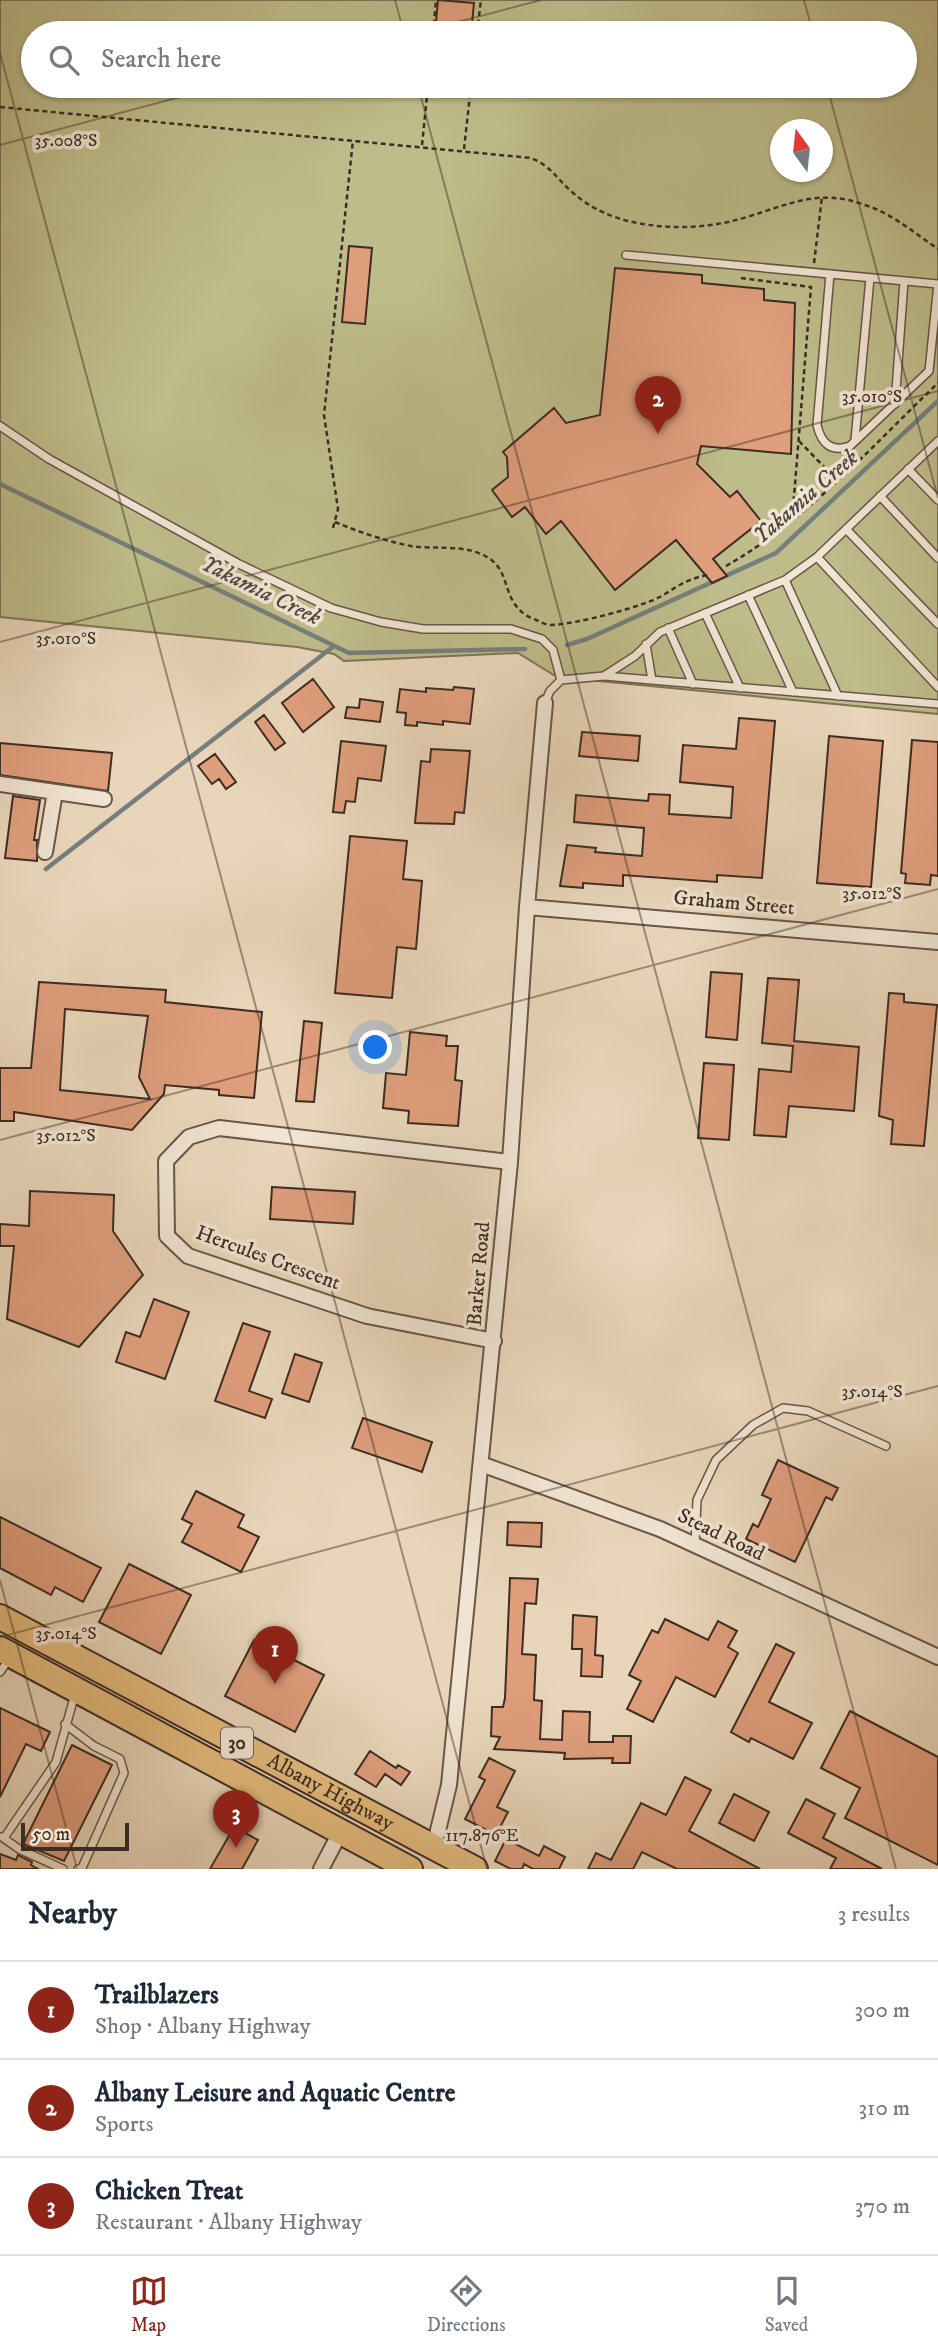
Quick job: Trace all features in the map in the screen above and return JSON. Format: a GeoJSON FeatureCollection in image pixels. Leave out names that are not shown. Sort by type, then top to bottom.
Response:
{"type":"FeatureCollection","features":[{"type":"Feature","properties":{"kind":"highway","name":"Albany Highway"},"geometry":{"type":"LineString","coordinates":[[0,1617],[475,1869]]}},
{"type":"Feature","properties":{"kind":"highway","name":"Albany Highway"},"geometry":{"type":"LineString","coordinates":[[4,1659],[77,1690],[410,1869]]}},
{"type":"Feature","properties":{"kind":"street","name":"Barker Road"},"geometry":{"type":"LineString","coordinates":[[434,1847],[449,1785],[494,1341],[545,703]]}},
{"type":"Feature","properties":{"kind":"street"},"geometry":{"type":"LineString","coordinates":[[0,784],[104,799]]}},
{"type":"Feature","properties":{"kind":"street"},"geometry":{"type":"LineString","coordinates":[[45,852],[55,792]]}},
{"type":"Feature","properties":{"kind":"street","name":"Graham Street"},"geometry":{"type":"LineString","coordinates":[[527,907],[938,942]]}},
{"type":"Feature","properties":{"kind":"street","name":"Hercules Crescent"},"geometry":{"type":"LineString","coordinates":[[494,1341],[367,1316],[188,1256],[167,1236],[166,1161],[188,1137],[219,1128],[510,1162]]}},
{"type":"Feature","properties":{"kind":"street","name":"Stead Road"},"geometry":{"type":"LineString","coordinates":[[481,1464],[660,1529],[938,1657]]}},
{"type":"Feature","properties":{"kind":"street"},"geometry":{"type":"LineString","coordinates":[[321,1869],[341,1831]]}},
{"type":"Feature","properties":{"kind":"lane"},"geometry":{"type":"LineString","coordinates":[[626,255],[938,284],[929,371],[855,441],[843,448],[827,446],[819,436],[817,425],[830,274]]}},
{"type":"Feature","properties":{"kind":"lane"},"geometry":{"type":"LineString","coordinates":[[855,441],[870,278]]}},
{"type":"Feature","properties":{"kind":"lane"},"geometry":{"type":"LineString","coordinates":[[895,404],[904,281]]}},
{"type":"Feature","properties":{"kind":"lane"},"geometry":{"type":"LineString","coordinates":[[0,426],[49,459],[228,558],[331,608],[381,622],[423,629],[511,629],[542,639],[553,650],[561,680]]}},
{"type":"Feature","properties":{"kind":"lane"},"geometry":{"type":"LineString","coordinates":[[604,676],[635,656],[668,628],[785,580],[817,557],[937,443]]}},
{"type":"Feature","properties":{"kind":"lane"},"geometry":{"type":"LineString","coordinates":[[908,469],[938,500]]}},
{"type":"Feature","properties":{"kind":"lane"},"geometry":{"type":"LineString","coordinates":[[880,496],[938,558]]}},
{"type":"Feature","properties":{"kind":"lane"},"geometry":{"type":"LineString","coordinates":[[846,529],[938,624]]}},
{"type":"Feature","properties":{"kind":"lane"},"geometry":{"type":"LineString","coordinates":[[817,557],[938,687]]}},
{"type":"Feature","properties":{"kind":"lane"},"geometry":{"type":"LineString","coordinates":[[785,580],[838,696]]}},
{"type":"Feature","properties":{"kind":"lane"},"geometry":{"type":"LineString","coordinates":[[748,595],[793,692]]}},
{"type":"Feature","properties":{"kind":"lane"},"geometry":{"type":"LineString","coordinates":[[705,613],[740,688]]}},
{"type":"Feature","properties":{"kind":"lane"},"geometry":{"type":"LineString","coordinates":[[668,628],[693,684]]}},
{"type":"Feature","properties":{"kind":"lane"},"geometry":{"type":"LineString","coordinates":[[646,644],[652,680]]}},
{"type":"Feature","properties":{"kind":"lane"},"geometry":{"type":"LineString","coordinates":[[545,703],[550,691],[561,680],[604,676],[938,704]]}},
{"type":"Feature","properties":{"kind":"lane"},"geometry":{"type":"LineString","coordinates":[[695,1546],[697,1500],[716,1460],[753,1425],[783,1409],[808,1411],[886,1446]]}},
{"type":"Feature","properties":{"kind":"lane"},"geometry":{"type":"LineString","coordinates":[[63,1869],[19,1849],[2,1837],[56,1762],[77,1690]]}},
{"type":"Feature","properties":{"kind":"lane"},"geometry":{"type":"LineString","coordinates":[[65,1724],[94,1746],[120,1759],[124,1773],[82,1868],[78,1869]]}},
{"type":"Feature","properties":{"kind":"path"},"geometry":{"type":"LineString","coordinates":[[434,21],[436,0]]}},
{"type":"Feature","properties":{"kind":"path"},"geometry":{"type":"LineString","coordinates":[[478,21],[481,0]]}},
{"type":"Feature","properties":{"kind":"path"},"geometry":{"type":"LineString","coordinates":[[422,145],[427,98]]}},
{"type":"Feature","properties":{"kind":"path"},"geometry":{"type":"LineString","coordinates":[[464,149],[470,98]]}},
{"type":"Feature","properties":{"kind":"path"},"geometry":{"type":"LineString","coordinates":[[0,107],[464,149],[531,158],[544,163],[588,205],[612,217],[661,227],[713,225],[795,200],[822,197],[866,205],[938,249]]}},
{"type":"Feature","properties":{"kind":"path"},"geometry":{"type":"LineString","coordinates":[[332,528],[337,499],[324,415],[353,140]]}},
{"type":"Feature","properties":{"kind":"path"},"geometry":{"type":"LineString","coordinates":[[792,521],[811,288],[822,197]]}},
{"type":"Feature","properties":{"kind":"path"},"geometry":{"type":"LineString","coordinates":[[729,276],[811,288]]}},
{"type":"Feature","properties":{"kind":"path"},"geometry":{"type":"LineString","coordinates":[[726,566],[759,547],[792,521],[938,383]]}},
{"type":"Feature","properties":{"kind":"path"},"geometry":{"type":"LineString","coordinates":[[799,441],[837,480]]}},
{"type":"Feature","properties":{"kind":"path"},"geometry":{"type":"LineString","coordinates":[[335,522],[413,546],[465,550],[491,559],[503,577],[515,607],[548,625],[588,619],[664,595],[671,587],[708,575]]}},
{"type":"Feature","properties":{"kind":"shaded area"},"geometry":{"type":"Polygon","coordinates":[[[0,0],[938,0],[938,714],[557,677],[518,653],[344,661],[334,654],[297,647],[0,617],[0,0]]]}},
{"type":"Feature","properties":{"kind":"building"},"geometry":{"type":"Polygon","coordinates":[[[438,0],[474,3],[472,21],[436,21],[438,0]]]}},
{"type":"Feature","properties":{"kind":"building"},"geometry":{"type":"Polygon","coordinates":[[[349,246],[372,248],[365,324],[342,322],[349,246]]]}},
{"type":"Feature","properties":{"kind":"building"},"geometry":{"type":"Polygon","coordinates":[[[615,268],[702,275],[702,283],[764,289],[764,300],[795,303],[791,454],[701,446],[697,464],[730,497],[737,491],[761,521],[713,559],[727,576],[712,583],[676,540],[615,590],[561,521],[546,534],[525,507],[512,517],[492,490],[508,477],[507,457],[503,452],[554,408],[566,423],[600,415],[615,268]]]}},
{"type":"Feature","properties":{"kind":"building"},"geometry":{"type":"Polygon","coordinates":[[[313,679],[334,707],[303,732],[282,703],[313,679]]]}},
{"type":"Feature","properties":{"kind":"building"},"geometry":{"type":"Polygon","coordinates":[[[454,687],[474,689],[470,724],[443,721],[443,725],[417,722],[417,726],[405,725],[406,713],[397,712],[400,689],[426,692],[426,688],[453,690],[454,687]]]}},
{"type":"Feature","properties":{"kind":"building"},"geometry":{"type":"Polygon","coordinates":[[[360,699],[383,702],[380,722],[345,718],[347,707],[359,708],[360,699]]]}},
{"type":"Feature","properties":{"kind":"building"},"geometry":{"type":"Polygon","coordinates":[[[264,715],[285,743],[275,750],[255,722],[264,715]]]}},
{"type":"Feature","properties":{"kind":"building"},"geometry":{"type":"Polygon","coordinates":[[[739,718],[775,721],[762,878],[717,875],[717,882],[623,875],[623,886],[583,883],[583,888],[560,886],[567,845],[596,848],[595,852],[642,856],[644,828],[574,822],[576,795],[648,801],[649,794],[670,795],[669,814],[731,818],[733,787],[680,782],[683,745],[736,749],[739,718]]]}},
{"type":"Feature","properties":{"kind":"building"},"geometry":{"type":"Polygon","coordinates":[[[582,732],[640,736],[638,761],[579,756],[582,732]]]}},
{"type":"Feature","properties":{"kind":"building"},"geometry":{"type":"Polygon","coordinates":[[[829,736],[883,741],[871,887],[817,883],[829,736]]]}},
{"type":"Feature","properties":{"kind":"building"},"geometry":{"type":"Polygon","coordinates":[[[912,740],[938,742],[938,876],[931,875],[930,885],[905,883],[906,874],[901,873],[912,740]]]}},
{"type":"Feature","properties":{"kind":"building"},"geometry":{"type":"Polygon","coordinates":[[[341,741],[386,746],[381,781],[358,778],[355,802],[346,801],[344,813],[333,812],[341,741]]]}},
{"type":"Feature","properties":{"kind":"building"},"geometry":{"type":"Polygon","coordinates":[[[0,743],[112,753],[108,791],[0,775],[0,743]]]}},
{"type":"Feature","properties":{"kind":"building"},"geometry":{"type":"Polygon","coordinates":[[[431,749],[470,751],[464,813],[455,812],[454,824],[415,823],[421,761],[430,762],[431,749]]]}},
{"type":"Feature","properties":{"kind":"building"},"geometry":{"type":"Polygon","coordinates":[[[215,754],[236,782],[226,789],[219,779],[212,784],[198,766],[215,754]]]}},
{"type":"Feature","properties":{"kind":"building"},"geometry":{"type":"Polygon","coordinates":[[[13,796],[40,800],[34,840],[37,840],[37,861],[5,858],[13,796]]]}},
{"type":"Feature","properties":{"kind":"building"},"geometry":{"type":"Polygon","coordinates":[[[350,836],[407,841],[403,879],[422,881],[416,949],[397,947],[392,998],[335,993],[350,836]]]}},
{"type":"Feature","properties":{"kind":"building"},"geometry":{"type":"Polygon","coordinates":[[[711,972],[742,974],[737,1040],[706,1037],[711,972]]]}},
{"type":"Feature","properties":{"kind":"building"},"geometry":{"type":"Polygon","coordinates":[[[768,978],[799,980],[794,1041],[859,1047],[854,1111],[789,1106],[786,1137],[754,1135],[759,1069],[791,1072],[793,1046],[762,1043],[768,978]]]}},
{"type":"Feature","properties":{"kind":"building"},"geometry":{"type":"Polygon","coordinates":[[[39,982],[166,990],[165,1002],[262,1012],[254,1098],[219,1095],[219,1090],[165,1085],[164,1094],[132,1130],[14,1112],[14,1121],[0,1121],[0,1068],[31,1068],[39,982]],[[65,1009],[60,1090],[150,1099],[139,1077],[148,1016],[65,1009]]]}},
{"type":"Feature","properties":{"kind":"building"},"geometry":{"type":"Polygon","coordinates":[[[889,993],[904,994],[904,1002],[937,1005],[924,1146],[891,1144],[893,1120],[879,1116],[889,993]]]}},
{"type":"Feature","properties":{"kind":"building"},"geometry":{"type":"Polygon","coordinates":[[[304,1021],[322,1023],[314,1102],[296,1101],[304,1021]]]}},
{"type":"Feature","properties":{"kind":"building"},"geometry":{"type":"Polygon","coordinates":[[[410,1032],[447,1036],[446,1046],[458,1046],[455,1080],[462,1081],[458,1126],[408,1123],[409,1111],[383,1108],[386,1073],[406,1075],[410,1032]]]}},
{"type":"Feature","properties":{"kind":"building"},"geometry":{"type":"Polygon","coordinates":[[[704,1063],[734,1065],[729,1140],[698,1138],[704,1063]]]}},
{"type":"Feature","properties":{"kind":"building"},"geometry":{"type":"Polygon","coordinates":[[[272,1187],[355,1192],[353,1224],[270,1219],[272,1187]]]}},
{"type":"Feature","properties":{"kind":"building"},"geometry":{"type":"Polygon","coordinates":[[[30,1191],[114,1195],[113,1231],[143,1275],[79,1347],[7,1319],[14,1246],[0,1246],[0,1224],[29,1226],[30,1191]]]}},
{"type":"Feature","properties":{"kind":"building"},"geometry":{"type":"Polygon","coordinates":[[[154,1299],[189,1312],[165,1379],[116,1362],[126,1332],[140,1337],[154,1299]]]}},
{"type":"Feature","properties":{"kind":"building"},"geometry":{"type":"Polygon","coordinates":[[[243,1323],[270,1332],[249,1391],[272,1399],[265,1418],[215,1401],[243,1323]]]}},
{"type":"Feature","properties":{"kind":"building"},"geometry":{"type":"Polygon","coordinates":[[[295,1354],[322,1363],[309,1402],[282,1393],[295,1354]]]}},
{"type":"Feature","properties":{"kind":"building"},"geometry":{"type":"Polygon","coordinates":[[[363,1418],[432,1442],[422,1472],[352,1448],[363,1418]]]}},
{"type":"Feature","properties":{"kind":"building"},"geometry":{"type":"Polygon","coordinates":[[[778,1460],[838,1488],[832,1500],[826,1497],[795,1562],[746,1539],[753,1524],[758,1527],[771,1499],[762,1495],[778,1460]]]}},
{"type":"Feature","properties":{"kind":"building"},"geometry":{"type":"Polygon","coordinates":[[[196,1491],[244,1515],[238,1527],[259,1537],[241,1572],[182,1542],[192,1524],[182,1519],[196,1491]]]}},
{"type":"Feature","properties":{"kind":"building"},"geometry":{"type":"Polygon","coordinates":[[[0,1517],[101,1568],[83,1602],[55,1587],[51,1595],[0,1568],[0,1517]]]}},
{"type":"Feature","properties":{"kind":"building"},"geometry":{"type":"Polygon","coordinates":[[[508,1522],[542,1523],[541,1547],[507,1545],[508,1522]]]}},
{"type":"Feature","properties":{"kind":"building"},"geometry":{"type":"Polygon","coordinates":[[[129,1564],[191,1595],[161,1654],[99,1622],[129,1564]]]}},
{"type":"Feature","properties":{"kind":"building"},"geometry":{"type":"Polygon","coordinates":[[[510,1578],[538,1579],[536,1604],[525,1603],[522,1654],[536,1655],[534,1700],[542,1701],[540,1739],[562,1740],[563,1711],[590,1712],[589,1742],[613,1742],[613,1736],[631,1736],[630,1763],[612,1763],[613,1758],[564,1759],[565,1753],[494,1749],[500,1737],[491,1736],[492,1707],[503,1707],[505,1698],[510,1578]]]}},
{"type":"Feature","properties":{"kind":"building"},"geometry":{"type":"Polygon","coordinates":[[[573,1615],[597,1617],[595,1655],[603,1656],[602,1677],[581,1676],[582,1649],[572,1649],[573,1615]]]}},
{"type":"Feature","properties":{"kind":"building"},"geometry":{"type":"Polygon","coordinates":[[[665,1619],[708,1640],[718,1621],[737,1631],[728,1647],[738,1653],[715,1697],[676,1677],[653,1722],[627,1709],[641,1681],[629,1675],[652,1630],[658,1633],[665,1619]]]}},
{"type":"Feature","properties":{"kind":"building"},"geometry":{"type":"Polygon","coordinates":[[[254,1640],[324,1675],[295,1732],[225,1696],[254,1640]]]}},
{"type":"Feature","properties":{"kind":"building"},"geometry":{"type":"Polygon","coordinates":[[[776,1644],[794,1653],[769,1702],[812,1723],[793,1759],[751,1738],[749,1742],[731,1732],[776,1644]]]}},
{"type":"Feature","properties":{"kind":"building"},"geometry":{"type":"Polygon","coordinates":[[[0,1708],[50,1732],[41,1751],[26,1744],[0,1797],[0,1708]]]}},
{"type":"Feature","properties":{"kind":"building"},"geometry":{"type":"Polygon","coordinates":[[[850,1711],[938,1757],[938,1865],[845,1818],[860,1788],[821,1768],[850,1711]]]}},
{"type":"Feature","properties":{"kind":"building"},"geometry":{"type":"Polygon","coordinates":[[[72,1745],[112,1765],[64,1861],[23,1844],[72,1745]]]}},
{"type":"Feature","properties":{"kind":"building"},"geometry":{"type":"Polygon","coordinates":[[[370,1751],[396,1768],[398,1765],[410,1772],[401,1785],[385,1774],[376,1787],[355,1774],[370,1751]]]}},
{"type":"Feature","properties":{"kind":"building"},"geometry":{"type":"Polygon","coordinates":[[[489,1758],[515,1771],[497,1807],[508,1812],[496,1835],[465,1819],[485,1780],[479,1777],[489,1758]]]}},
{"type":"Feature","properties":{"kind":"building"},"geometry":{"type":"Polygon","coordinates":[[[685,1777],[711,1790],[689,1831],[760,1869],[677,1869],[642,1852],[633,1869],[588,1869],[596,1853],[611,1860],[641,1803],[666,1815],[685,1777]]]}},
{"type":"Feature","properties":{"kind":"building"},"geometry":{"type":"Polygon","coordinates":[[[734,1794],[769,1812],[754,1841],[719,1823],[734,1794]]]}},
{"type":"Feature","properties":{"kind":"building"},"geometry":{"type":"Polygon","coordinates":[[[806,1799],[835,1814],[823,1838],[882,1869],[830,1869],[836,1858],[788,1833],[806,1799]]]}},
{"type":"Feature","properties":{"kind":"building"},"geometry":{"type":"Polygon","coordinates":[[[234,1827],[258,1840],[242,1869],[210,1869],[234,1827]]]}},
{"type":"Feature","properties":{"kind":"building"},"geometry":{"type":"Polygon","coordinates":[[[506,1839],[539,1856],[544,1846],[565,1857],[559,1869],[533,1869],[524,1864],[522,1869],[511,1869],[495,1861],[506,1839]]]}},
{"type":"Feature","properties":{"kind":"building"},"geometry":{"type":"Polygon","coordinates":[[[0,1854],[16,1860],[18,1855],[32,1862],[31,1865],[38,1869],[0,1869],[0,1854]]]}},
{"type":"Feature","properties":{"kind":"waterway","name":"Yakamia Creek"},"geometry":{"type":"LineString","coordinates":[[567,645],[587,639],[776,553],[938,401]]}},
{"type":"Feature","properties":{"kind":"waterway","name":"Yakamia Creek"},"geometry":{"type":"LineString","coordinates":[[0,484],[349,653],[525,649]]}},
{"type":"Feature","properties":{"kind":"waterway"},"geometry":{"type":"LineString","coordinates":[[46,869],[334,646]]}},
{"type":"Feature","properties":{"kind":"place","name":"Albany Leisure and Aquatic Centre"},"geometry":{"type":"Point","coordinates":[658,434]}},
{"type":"Feature","properties":{"kind":"place","name":"Trailblazers"},"geometry":{"type":"Point","coordinates":[275,1684]}},
{"type":"Feature","properties":{"kind":"place","name":"Chicken Treat"},"geometry":{"type":"Point","coordinates":[236,1848]}}]}
